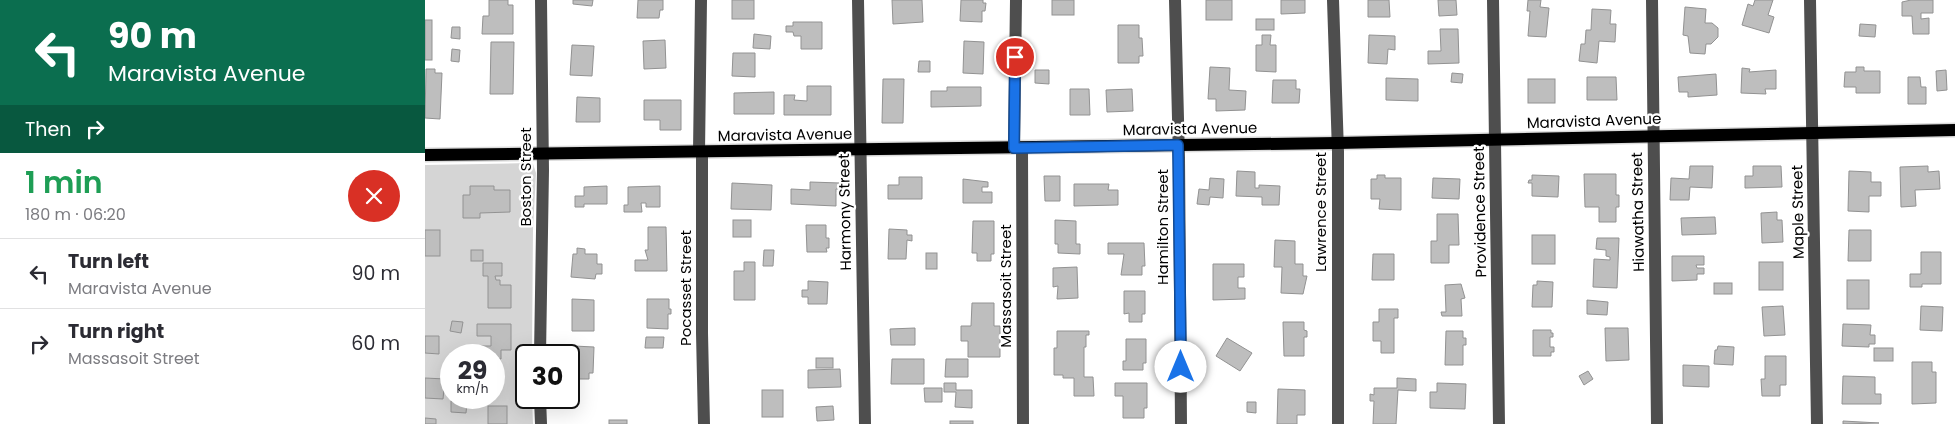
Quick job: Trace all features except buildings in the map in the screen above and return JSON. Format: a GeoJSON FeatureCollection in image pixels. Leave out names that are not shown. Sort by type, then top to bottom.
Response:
{"type":"FeatureCollection","features":[{"type":"Feature","properties":{"kind":"main road","name":"Maravista Avenue"},"geometry":{"type":"LineString","coordinates":[[425,155],[1337,143],[1955,130]]}},
{"type":"Feature","properties":{"kind":"street","name":"Boston Street"},"geometry":{"type":"LineString","coordinates":[[540,344],[543,154],[541,0]]}},
{"type":"Feature","properties":{"kind":"street","name":"Pocasset Street"},"geometry":{"type":"LineString","coordinates":[[701,0],[704,424]]}},
{"type":"Feature","properties":{"kind":"street","name":"Harmony Street"},"geometry":{"type":"LineString","coordinates":[[858,0],[865,424]]}},
{"type":"Feature","properties":{"kind":"street","name":"Massasoit Street"},"geometry":{"type":"LineString","coordinates":[[1015,0],[1023,424]]}},
{"type":"Feature","properties":{"kind":"street","name":"Hamilton Street"},"geometry":{"type":"LineString","coordinates":[[1175,0],[1181,424]]}},
{"type":"Feature","properties":{"kind":"street","name":"Lawrence Street"},"geometry":{"type":"LineString","coordinates":[[1333,0],[1337,143],[1338,424]]}},
{"type":"Feature","properties":{"kind":"street","name":"Providence Street"},"geometry":{"type":"LineString","coordinates":[[1493,0],[1499,424]]}},
{"type":"Feature","properties":{"kind":"street","name":"Hiawatha Street"},"geometry":{"type":"LineString","coordinates":[[1652,0],[1657,424]]}},
{"type":"Feature","properties":{"kind":"street","name":"Maple Street"},"geometry":{"type":"LineString","coordinates":[[1810,0],[1817,424]]}},
{"type":"Feature","properties":{"kind":"street"},"geometry":{"type":"LineString","coordinates":[[540,409],[541,424]]}},
{"type":"Feature","properties":{"kind":"shaded area"},"geometry":{"type":"Polygon","coordinates":[[[533,164],[536,173],[533,229],[532,344],[515,344],[515,409],[532,409],[533,424],[425,424],[425,165],[533,164]]]}},
{"type":"Feature","properties":{"kind":"route"},"geometry":{"type":"LineString","coordinates":[[1015,57],[1014,148],[1178,145],[1181,367]]}}]}
